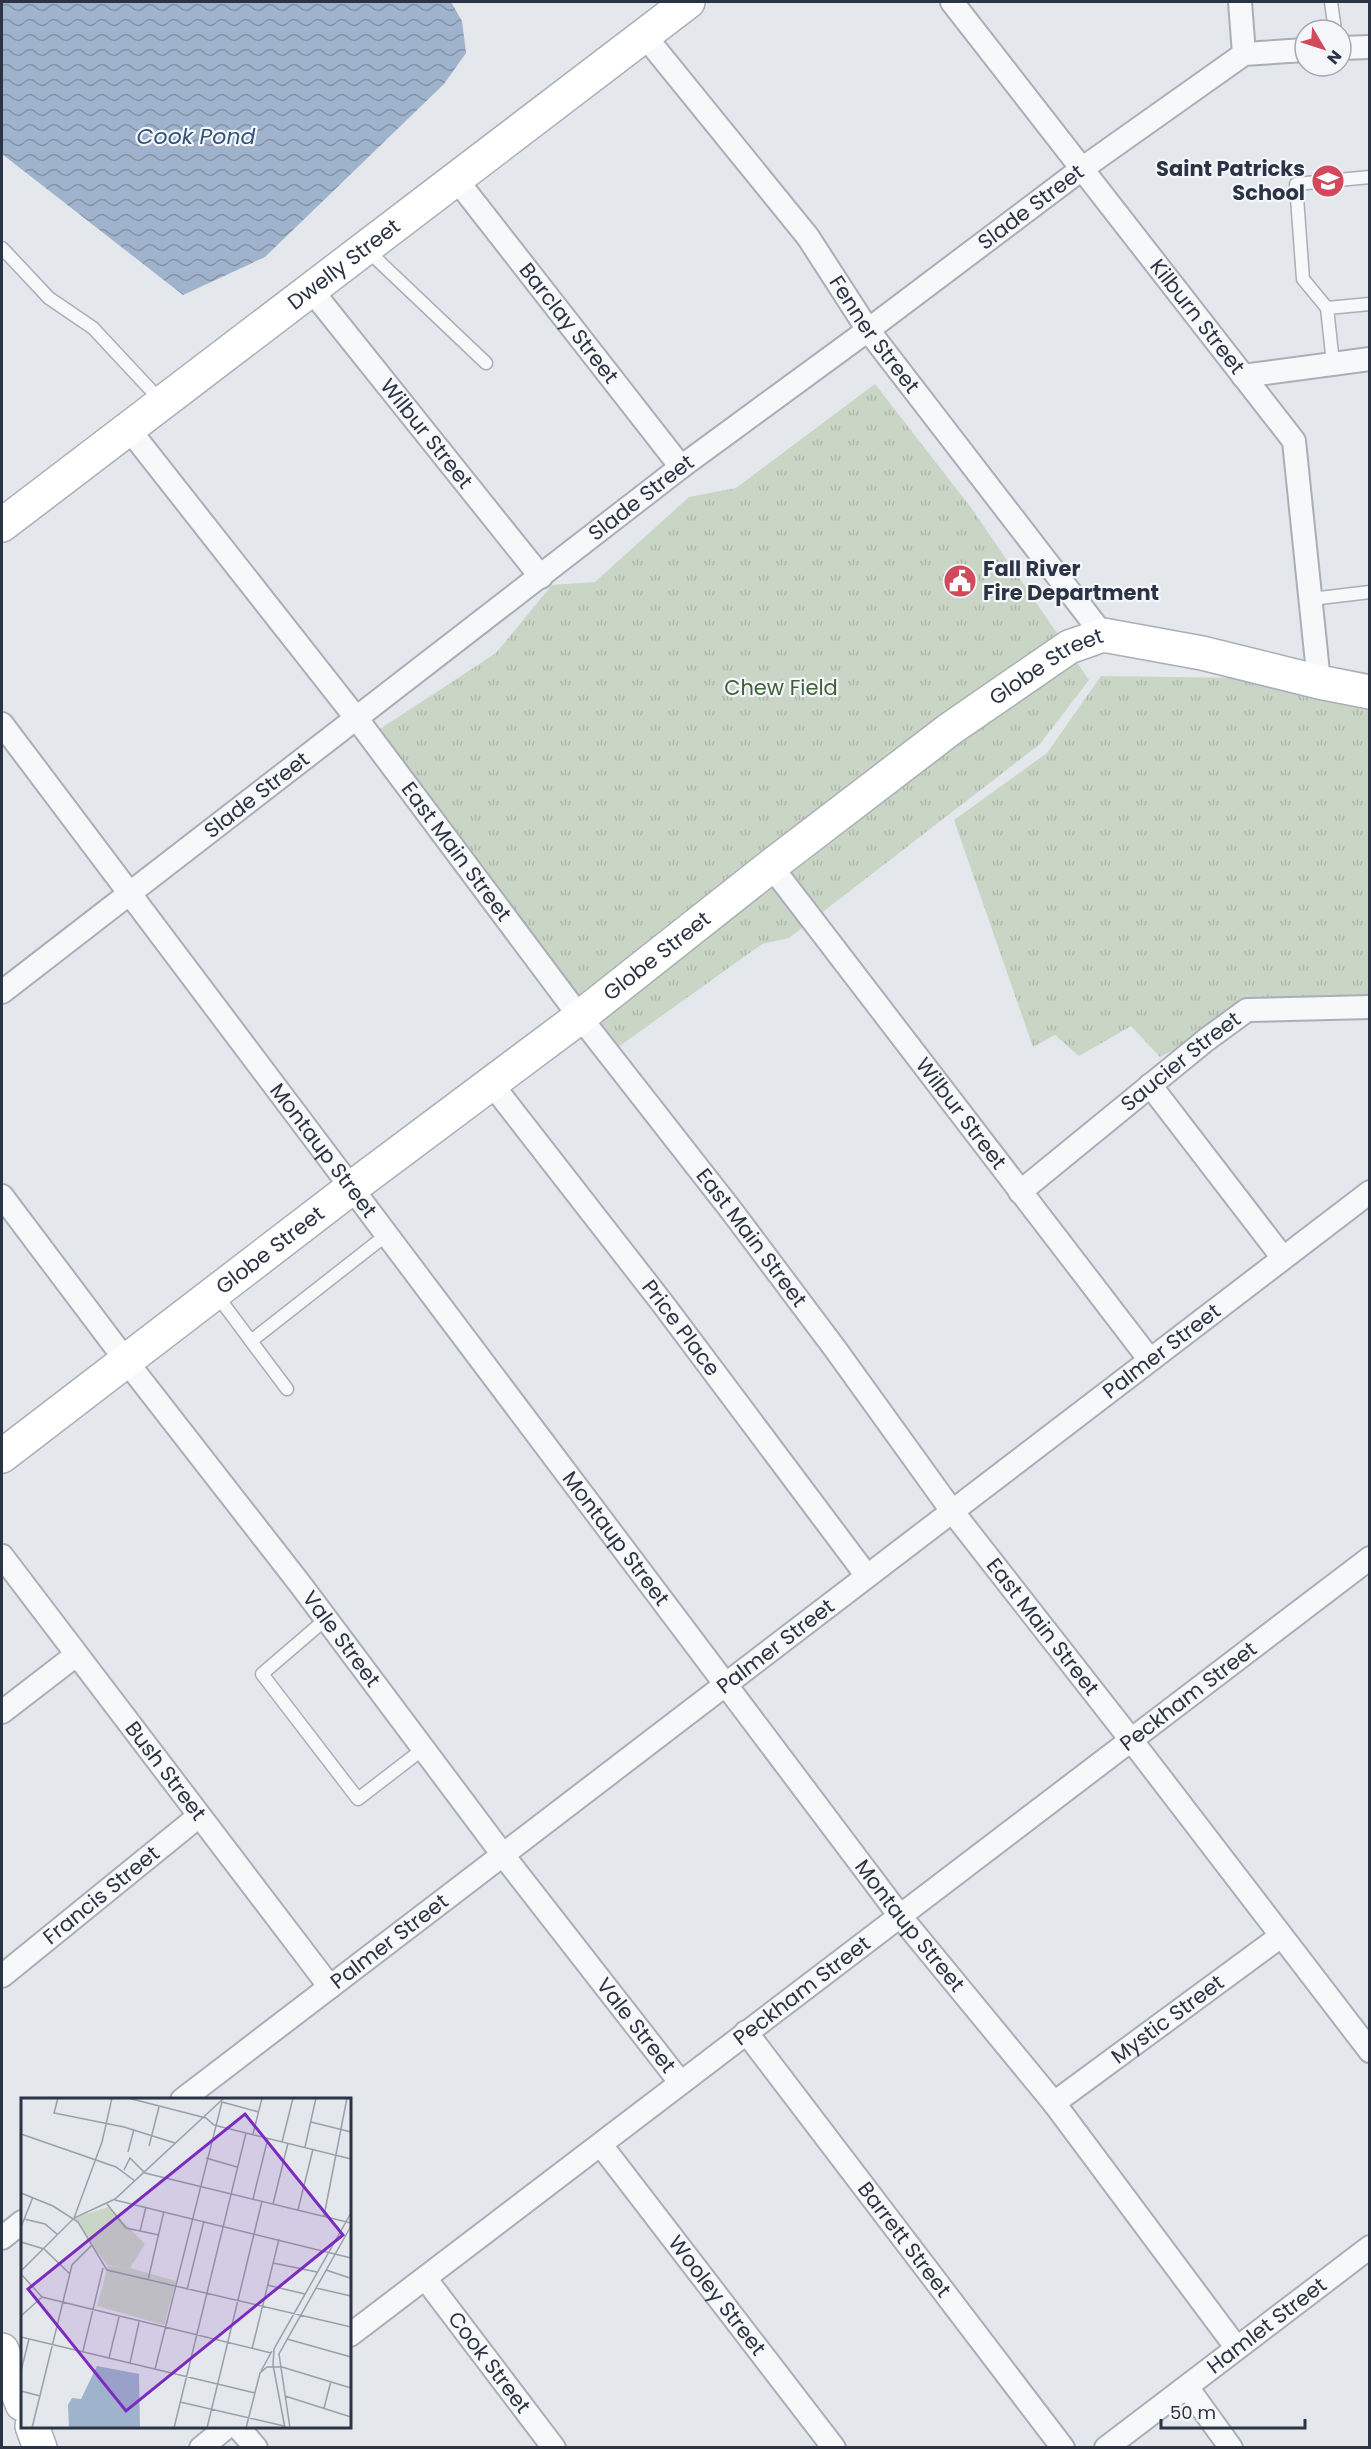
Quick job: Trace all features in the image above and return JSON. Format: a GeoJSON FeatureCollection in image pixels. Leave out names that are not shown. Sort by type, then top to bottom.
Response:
{"type":"FeatureCollection","features":[{"type":"Feature","properties":{"kind":"main road","name":"Dwelly Street"},"geometry":{"type":"LineString","coordinates":[[2,525],[312,291],[688,2]]}},
{"type":"Feature","properties":{"kind":"main road","name":"Globe Street"},"geometry":{"type":"LineString","coordinates":[[2,1456],[350,1189],[580,1017],[950,729],[1069,647],[1103,635],[1203,653],[1319,682],[1370,692]]}},
{"type":"Feature","properties":{"kind":"main road"},"geometry":{"type":"LineString","coordinates":[[2,2350],[21,2401]]}},
{"type":"Feature","properties":{"kind":"main road"},"geometry":{"type":"LineString","coordinates":[[32,2428],[40,2448]]}},
{"type":"Feature","properties":{"kind":"street","name":"Kilburn Street"},"geometry":{"type":"LineString","coordinates":[[952,2],[1294,441],[1319,682]]}},
{"type":"Feature","properties":{"kind":"street"},"geometry":{"type":"LineString","coordinates":[[1240,2],[1244,54],[1293,52]]}},
{"type":"Feature","properties":{"kind":"street","name":"Fenner Street"},"geometry":{"type":"LineString","coordinates":[[644,35],[808,237],[868,330],[1103,635]]}},
{"type":"Feature","properties":{"kind":"street"},"geometry":{"type":"LineString","coordinates":[[1353,48],[1370,47]]}},
{"type":"Feature","properties":{"kind":"street","name":"Slade Street"},"geometry":{"type":"LineString","coordinates":[[2,992],[681,467],[1083,168],[1244,54]]}},
{"type":"Feature","properties":{"kind":"street","name":"Barclay Street"},"geometry":{"type":"LineString","coordinates":[[456,179],[681,467]]}},
{"type":"Feature","properties":{"kind":"street","name":"Wilbur Street"},"geometry":{"type":"LineString","coordinates":[[312,291],[541,577]]}},
{"type":"Feature","properties":{"kind":"street"},"geometry":{"type":"LineString","coordinates":[[1243,376],[1370,358]]}},
{"type":"Feature","properties":{"kind":"street","name":"East Main Street"},"geometry":{"type":"LineString","coordinates":[[128,428],[357,719],[580,1017],[738,1219],[952,1511],[1370,2051]]}},
{"type":"Feature","properties":{"kind":"street","name":"Montaup Street"},"geometry":{"type":"LineString","coordinates":[[2,724],[724,1685],[900,1916],[1053,2103],[1236,2347]]}},
{"type":"Feature","properties":{"kind":"street","name":"Wilbur Street"},"geometry":{"type":"LineString","coordinates":[[771,867],[1150,1360]]}},
{"type":"Feature","properties":{"kind":"street","name":"Saucier Street"},"geometry":{"type":"LineString","coordinates":[[1020,1192],[1150,1084],[1247,1010],[1370,1007]]}},
{"type":"Feature","properties":{"kind":"street","name":"Price Place"},"geometry":{"type":"LineString","coordinates":[[491,1083],[677,1322],[867,1576]]}},
{"type":"Feature","properties":{"kind":"street"},"geometry":{"type":"LineString","coordinates":[[1150,1084],[1284,1258]]}},
{"type":"Feature","properties":{"kind":"street","name":"Palmer Street"},"geometry":{"type":"LineString","coordinates":[[185,2098],[1370,1192]]}},
{"type":"Feature","properties":{"kind":"street","name":"Vale Street"},"geometry":{"type":"LineString","coordinates":[[2,1196],[326,1619],[503,1855],[680,2082]]}},
{"type":"Feature","properties":{"kind":"street","name":"Bush Street"},"geometry":{"type":"LineString","coordinates":[[2,1556],[330,1987]]}},
{"type":"Feature","properties":{"kind":"street","name":"Peckham Street"},"geometry":{"type":"LineString","coordinates":[[351,2334],[1370,1558]]}},
{"type":"Feature","properties":{"kind":"street"},"geometry":{"type":"LineString","coordinates":[[2,1712],[76,1655]]}},
{"type":"Feature","properties":{"kind":"street","name":"Francis Street"},"geometry":{"type":"LineString","coordinates":[[2,1976],[199,1816]]}},
{"type":"Feature","properties":{"kind":"street","name":"Mystic Street"},"geometry":{"type":"LineString","coordinates":[[1053,2103],[1281,1936]]}},
{"type":"Feature","properties":{"kind":"street","name":"Barrett Street"},"geometry":{"type":"LineString","coordinates":[[746,2032],[1063,2448]]}},
{"type":"Feature","properties":{"kind":"street","name":"Wooley Street"},"geometry":{"type":"LineString","coordinates":[[601,2145],[834,2448]]}},
{"type":"Feature","properties":{"kind":"street"},"geometry":{"type":"LineString","coordinates":[[2,2238],[21,2223]]}},
{"type":"Feature","properties":{"kind":"street","name":"Hamlet Street"},"geometry":{"type":"LineString","coordinates":[[1106,2448],[1370,2247]]}},
{"type":"Feature","properties":{"kind":"street","name":"Cook Street"},"geometry":{"type":"LineString","coordinates":[[425,2278],[554,2448]]}},
{"type":"Feature","properties":{"kind":"street"},"geometry":{"type":"LineString","coordinates":[[1187,2387],[1231,2448]]}},
{"type":"Feature","properties":{"kind":"street"},"geometry":{"type":"LineString","coordinates":[[201,2448],[227,2428]]}},
{"type":"Feature","properties":{"kind":"street"},"geometry":{"type":"LineString","coordinates":[[238,2428],[256,2448]]}},
{"type":"Feature","properties":{"kind":"lane"},"geometry":{"type":"LineString","coordinates":[[1331,2],[1333,18]]}},
{"type":"Feature","properties":{"kind":"lane"},"geometry":{"type":"LineString","coordinates":[[1333,363],[1327,308],[1303,279],[1296,184],[1370,177]]}},
{"type":"Feature","properties":{"kind":"lane"},"geometry":{"type":"LineString","coordinates":[[2,248],[49,298],[93,328],[162,402]]}},
{"type":"Feature","properties":{"kind":"lane"},"geometry":{"type":"LineString","coordinates":[[366,249],[486,363]]}},
{"type":"Feature","properties":{"kind":"lane"},"geometry":{"type":"LineString","coordinates":[[1327,308],[1370,304]]}},
{"type":"Feature","properties":{"kind":"lane"},"geometry":{"type":"LineString","coordinates":[[1311,599],[1370,592]]}},
{"type":"Feature","properties":{"kind":"lane"},"geometry":{"type":"LineString","coordinates":[[251,1341],[386,1236]]}},
{"type":"Feature","properties":{"kind":"lane"},"geometry":{"type":"LineString","coordinates":[[216,1293],[286,1389]]}},
{"type":"Feature","properties":{"kind":"lane"},"geometry":{"type":"LineString","coordinates":[[326,1619],[262,1674],[358,1799],[423,1749]]}},
{"type":"Feature","properties":{"kind":"green space","name":"Chew Field"},"geometry":{"type":"Polygon","coordinates":[[[875,384],[972,509],[1089,680],[1040,744],[789,938],[762,944],[607,1055],[393,768],[380,729],[496,653],[552,585],[595,582],[689,497],[736,488],[875,384]]]}},
{"type":"Feature","properties":{"kind":"green space"},"geometry":{"type":"Polygon","coordinates":[[[1101,676],[1245,678],[1369,688],[1369,1006],[1252,1010],[1160,1057],[1131,1026],[1079,1056],[1055,1035],[1033,1047],[954,820],[1047,753],[1101,676]]]}},
{"type":"Feature","properties":{"kind":"water","name":"Cook Pond"},"geometry":{"type":"Polygon","coordinates":[[[2,2],[451,2],[462,21],[466,53],[444,84],[265,257],[183,295],[2,154],[2,2]]]}},
{"type":"Feature","properties":{"kind":"place","name":"Saint Patricks School"},"geometry":{"type":"Point","coordinates":[1328,181]}},
{"type":"Feature","properties":{"kind":"place","name":"Fall River Fire Department"},"geometry":{"type":"Point","coordinates":[960,581]}}]}
